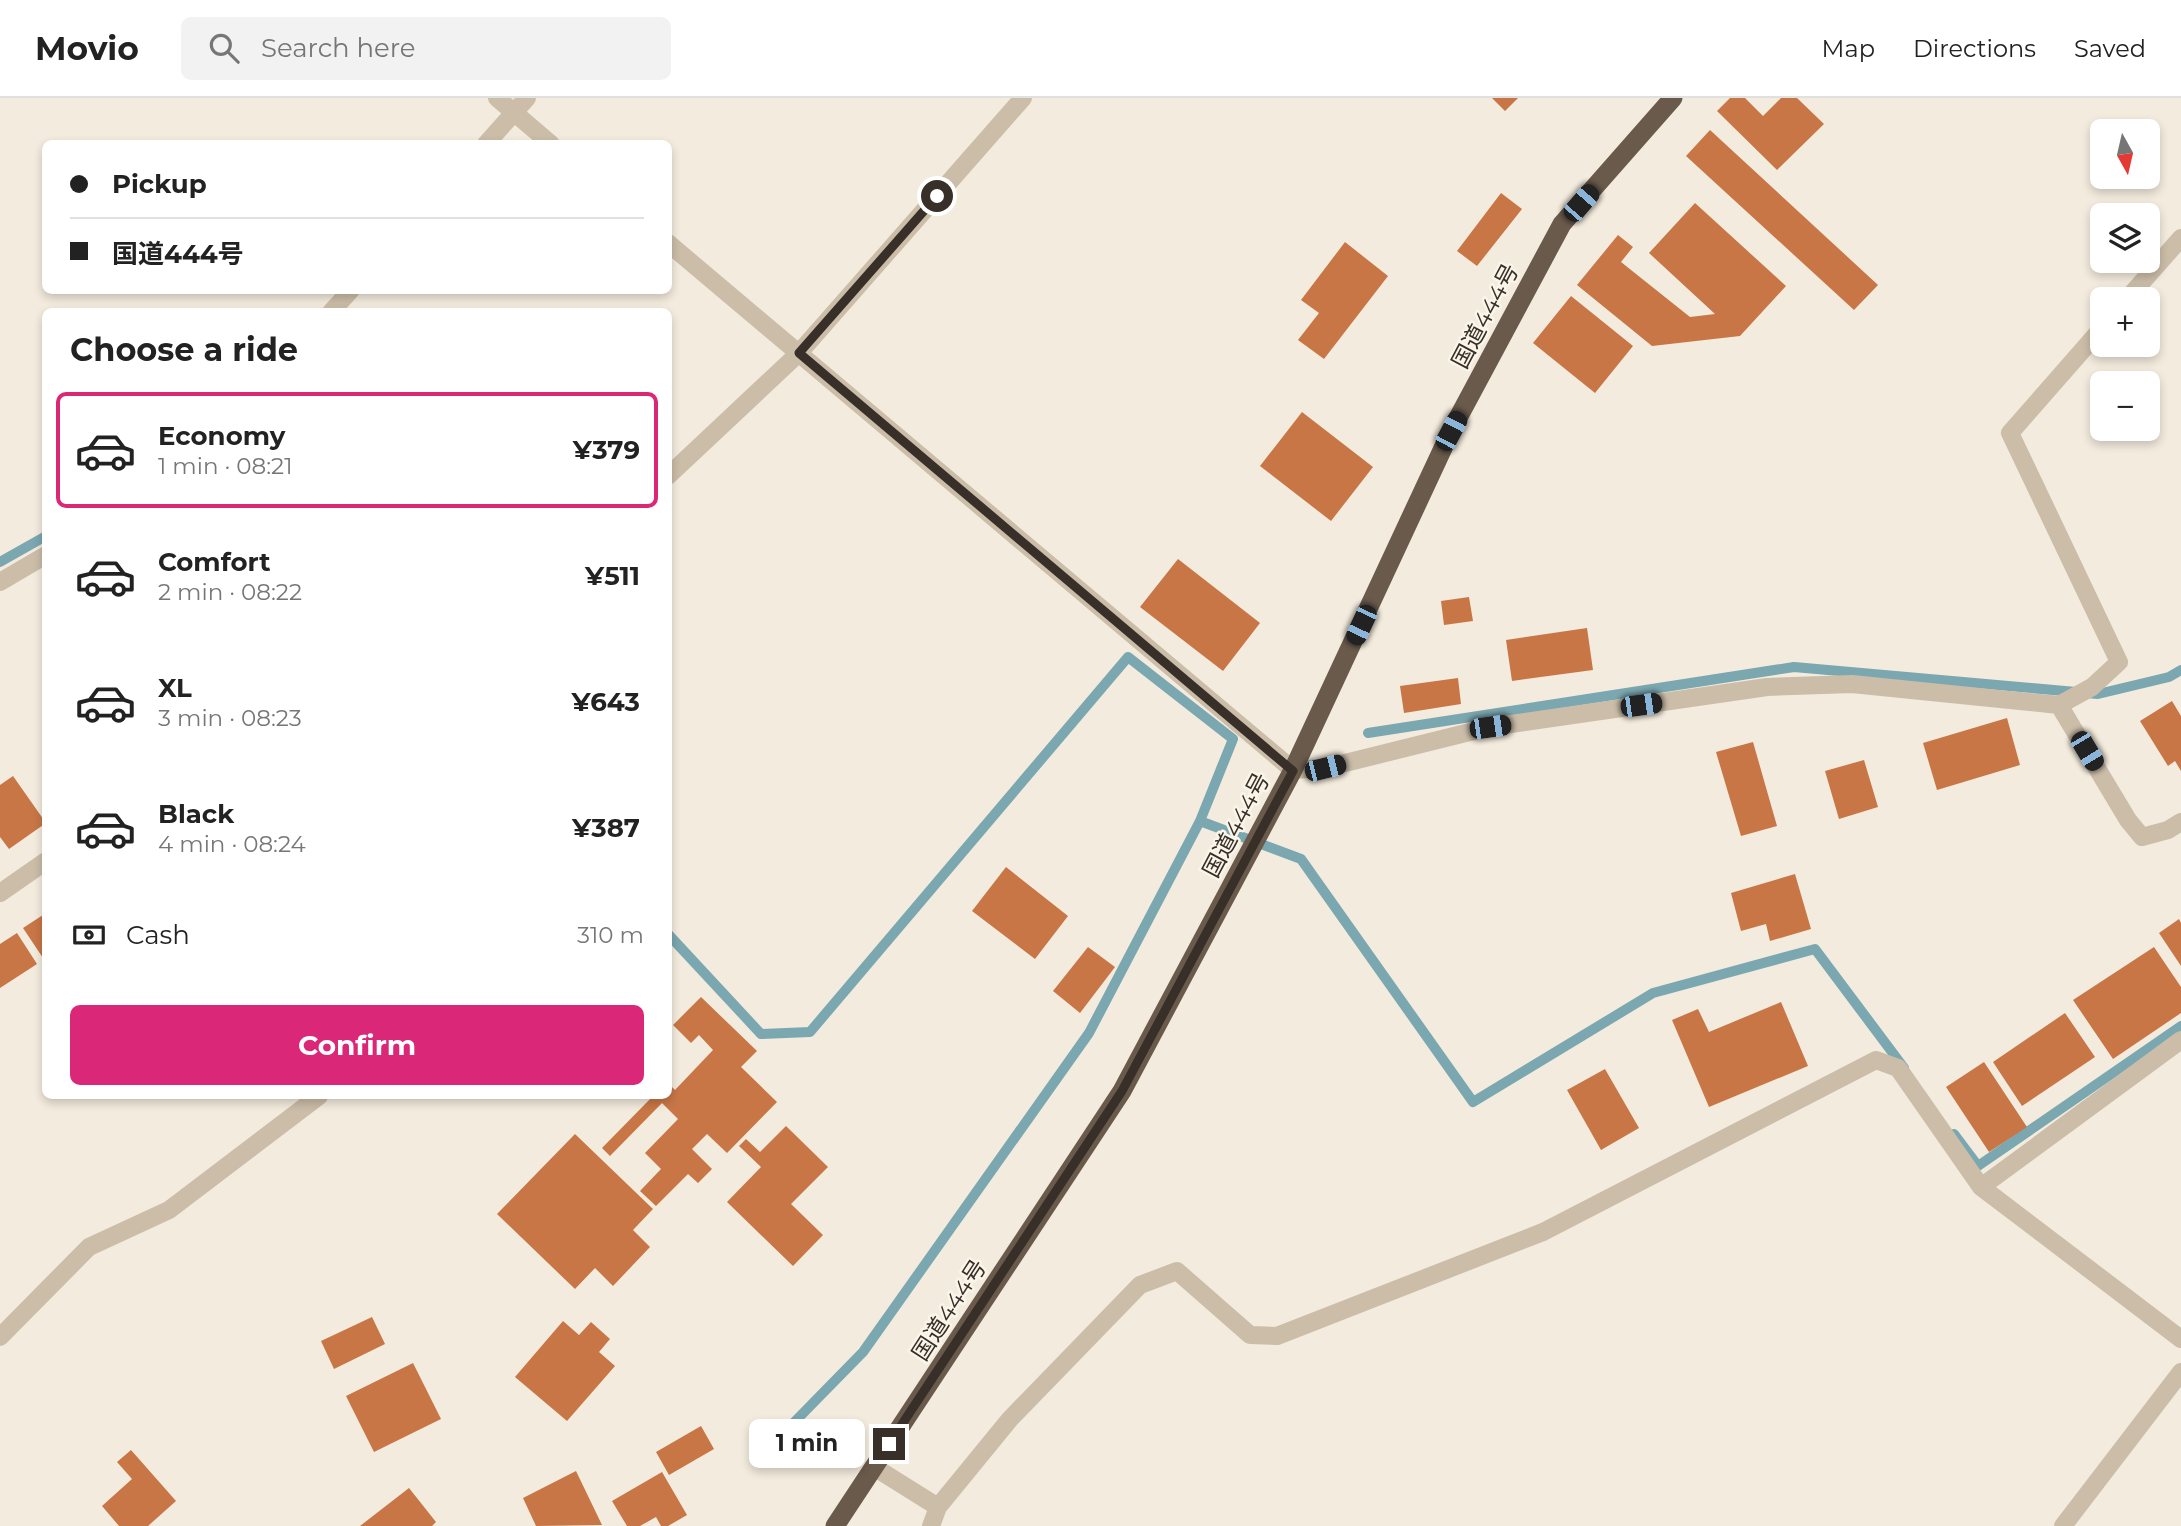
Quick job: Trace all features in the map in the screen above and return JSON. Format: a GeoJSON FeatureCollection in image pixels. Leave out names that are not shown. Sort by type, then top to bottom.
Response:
{"type":"FeatureCollection","features":[{"type":"Feature","properties":{"kind":"highway","name":"国道444号"},"geometry":{"type":"LineString","coordinates":[[835,1526],[1122,1091],[1293,771],[1451,431],[1562,224],[1673,98]]}},
{"type":"Feature","properties":{"kind":"street"},"geometry":{"type":"LineString","coordinates":[[497,98],[546,140]]}},
{"type":"Feature","properties":{"kind":"street"},"geometry":{"type":"LineString","coordinates":[[490,140],[527,98]]}},
{"type":"Feature","properties":{"kind":"street"},"geometry":{"type":"LineString","coordinates":[[672,472],[799,353],[1023,98]]}},
{"type":"Feature","properties":{"kind":"street"},"geometry":{"type":"LineString","coordinates":[[2138,287],[2181,238]]}},
{"type":"Feature","properties":{"kind":"street"},"geometry":{"type":"LineString","coordinates":[[672,246],[1293,771],[1325,768],[1490,727],[1767,687],[1852,684],[2059,705],[2092,687],[2119,662],[2010,433],[2090,342]]}},
{"type":"Feature","properties":{"kind":"street"},"geometry":{"type":"LineString","coordinates":[[335,308],[347,294]]}},
{"type":"Feature","properties":{"kind":"street"},"geometry":{"type":"LineString","coordinates":[[0,582],[42,557]]}},
{"type":"Feature","properties":{"kind":"street"},"geometry":{"type":"LineString","coordinates":[[2059,705],[2128,820],[2142,837],[2168,830],[2181,822]]}},
{"type":"Feature","properties":{"kind":"street"},"geometry":{"type":"LineString","coordinates":[[0,892],[42,864]]}},
{"type":"Feature","properties":{"kind":"street"},"geometry":{"type":"LineString","coordinates":[[1981,1187],[2181,1040]]}},
{"type":"Feature","properties":{"kind":"street"},"geometry":{"type":"LineString","coordinates":[[930,1526],[938,1507],[1010,1419],[1140,1285],[1177,1270],[1250,1335],[1277,1336],[1543,1232],[1876,1060],[1898,1068],[1981,1187],[2181,1339]]}},
{"type":"Feature","properties":{"kind":"street"},"geometry":{"type":"LineString","coordinates":[[0,1337],[89,1247],[169,1210],[315,1099]]}},
{"type":"Feature","properties":{"kind":"street"},"geometry":{"type":"LineString","coordinates":[[2063,1526],[2181,1372]]}},
{"type":"Feature","properties":{"kind":"street"},"geometry":{"type":"LineString","coordinates":[[874,1467],[938,1507]]}},
{"type":"Feature","properties":{"kind":"building"},"geometry":{"type":"Polygon","coordinates":[[[1492,98],[1518,98],[1505,111],[1492,98]]]}},
{"type":"Feature","properties":{"kind":"building"},"geometry":{"type":"Polygon","coordinates":[[[1730,98],[1745,98],[1763,116],[1781,98],[1797,98],[1824,124],[1777,170],[1717,111],[1730,98]]]}},
{"type":"Feature","properties":{"kind":"building"},"geometry":{"type":"Polygon","coordinates":[[[1710,130],[1878,285],[1854,310],[1686,156],[1710,130]]]}},
{"type":"Feature","properties":{"kind":"building"},"geometry":{"type":"Polygon","coordinates":[[[1501,193],[1522,209],[1477,266],[1457,251],[1501,193]]]}},
{"type":"Feature","properties":{"kind":"building"},"geometry":{"type":"Polygon","coordinates":[[[1695,203],[1786,286],[1740,336],[1652,346],[1577,285],[1618,235],[1633,247],[1621,262],[1690,317],[1715,314],[1649,253],[1695,203]]]}},
{"type":"Feature","properties":{"kind":"building"},"geometry":{"type":"Polygon","coordinates":[[[1345,242],[1388,276],[1324,359],[1298,340],[1319,313],[1301,300],[1345,242]]]}},
{"type":"Feature","properties":{"kind":"building"},"geometry":{"type":"Polygon","coordinates":[[[1571,296],[1633,346],[1595,393],[1533,343],[1571,296]]]}},
{"type":"Feature","properties":{"kind":"building"},"geometry":{"type":"Polygon","coordinates":[[[1302,412],[1373,467],[1331,521],[1260,466],[1302,412]]]}},
{"type":"Feature","properties":{"kind":"building"},"geometry":{"type":"Polygon","coordinates":[[[1178,559],[1260,623],[1223,671],[1140,607],[1178,559]]]}},
{"type":"Feature","properties":{"kind":"building"},"geometry":{"type":"Polygon","coordinates":[[[1469,597],[1473,621],[1444,625],[1441,601],[1469,597]]]}},
{"type":"Feature","properties":{"kind":"building"},"geometry":{"type":"Polygon","coordinates":[[[1587,628],[1593,670],[1512,681],[1506,640],[1587,628]]]}},
{"type":"Feature","properties":{"kind":"building"},"geometry":{"type":"Polygon","coordinates":[[[1458,678],[1461,704],[1404,713],[1400,686],[1458,678]]]}},
{"type":"Feature","properties":{"kind":"building"},"geometry":{"type":"Polygon","coordinates":[[[2172,701],[2181,716],[2181,771],[2175,761],[2168,766],[2140,721],[2172,701]]]}},
{"type":"Feature","properties":{"kind":"building"},"geometry":{"type":"Polygon","coordinates":[[[2007,718],[2020,765],[1937,790],[1923,743],[2007,718]]]}},
{"type":"Feature","properties":{"kind":"building"},"geometry":{"type":"Polygon","coordinates":[[[1753,742],[1777,826],[1741,836],[1716,752],[1753,742]]]}},
{"type":"Feature","properties":{"kind":"building"},"geometry":{"type":"Polygon","coordinates":[[[1864,760],[1878,807],[1839,819],[1825,771],[1864,760]]]}},
{"type":"Feature","properties":{"kind":"building"},"geometry":{"type":"Polygon","coordinates":[[[13,776],[42,817],[42,826],[9,849],[0,837],[0,785],[13,776]]]}},
{"type":"Feature","properties":{"kind":"building"},"geometry":{"type":"Polygon","coordinates":[[[1006,867],[1068,916],[1035,959],[972,911],[1006,867]]]}},
{"type":"Feature","properties":{"kind":"building"},"geometry":{"type":"Polygon","coordinates":[[[1795,874],[1811,929],[1770,941],[1766,924],[1741,931],[1731,893],[1795,874]]]}},
{"type":"Feature","properties":{"kind":"building"},"geometry":{"type":"Polygon","coordinates":[[[42,916],[42,956],[23,928],[42,916]]]}},
{"type":"Feature","properties":{"kind":"building"},"geometry":{"type":"Polygon","coordinates":[[[2179,919],[2181,923],[2181,966],[2159,933],[2179,919]]]}},
{"type":"Feature","properties":{"kind":"building"},"geometry":{"type":"Polygon","coordinates":[[[17,933],[37,964],[0,988],[0,944],[17,933]]]}},
{"type":"Feature","properties":{"kind":"building"},"geometry":{"type":"Polygon","coordinates":[[[1088,947],[1115,967],[1080,1013],[1053,991],[1088,947]]]}},
{"type":"Feature","properties":{"kind":"building"},"geometry":{"type":"Polygon","coordinates":[[[2154,947],[2181,987],[2181,1013],[2113,1059],[2073,1000],[2154,947]]]}},
{"type":"Feature","properties":{"kind":"building"},"geometry":{"type":"Polygon","coordinates":[[[701,997],[757,1051],[741,1067],[777,1102],[727,1153],[707,1134],[692,1149],[712,1169],[698,1183],[688,1174],[656,1206],[640,1191],[661,1169],[645,1153],[678,1119],[662,1103],[610,1156],[602,1148],[650,1099],[672,1099],[672,1087],[675,1090],[713,1050],[699,1035],[691,1043],[673,1025],[701,997]]]}},
{"type":"Feature","properties":{"kind":"building"},"geometry":{"type":"Polygon","coordinates":[[[1781,1002],[1808,1066],[1709,1107],[1672,1020],[1698,1009],[1709,1032],[1781,1002]]]}},
{"type":"Feature","properties":{"kind":"building"},"geometry":{"type":"Polygon","coordinates":[[[2065,1013],[2095,1057],[2022,1106],[1993,1062],[2065,1013]]]}},
{"type":"Feature","properties":{"kind":"building"},"geometry":{"type":"Polygon","coordinates":[[[1984,1062],[2027,1127],[1989,1152],[1946,1087],[1984,1062]]]}},
{"type":"Feature","properties":{"kind":"building"},"geometry":{"type":"Polygon","coordinates":[[[1605,1069],[1639,1128],[1601,1150],[1567,1090],[1605,1069]]]}},
{"type":"Feature","properties":{"kind":"building"},"geometry":{"type":"Polygon","coordinates":[[[786,1126],[828,1167],[791,1204],[823,1235],[793,1266],[727,1202],[761,1167],[739,1146],[746,1139],[760,1152],[786,1126]]]}},
{"type":"Feature","properties":{"kind":"building"},"geometry":{"type":"Polygon","coordinates":[[[575,1134],[653,1209],[633,1230],[650,1247],[613,1286],[595,1268],[575,1289],[497,1214],[575,1134]]]}},
{"type":"Feature","properties":{"kind":"building"},"geometry":{"type":"Polygon","coordinates":[[[372,1317],[385,1344],[334,1369],[321,1341],[372,1317]]]}},
{"type":"Feature","properties":{"kind":"building"},"geometry":{"type":"Polygon","coordinates":[[[563,1321],[579,1335],[591,1322],[610,1339],[599,1352],[615,1366],[567,1421],[515,1377],[563,1321]]]}},
{"type":"Feature","properties":{"kind":"building"},"geometry":{"type":"Polygon","coordinates":[[[413,1363],[441,1419],[374,1452],[346,1396],[413,1363]]]}},
{"type":"Feature","properties":{"kind":"building"},"geometry":{"type":"Polygon","coordinates":[[[701,1426],[714,1449],[669,1475],[656,1452],[701,1426]]]}},
{"type":"Feature","properties":{"kind":"building"},"geometry":{"type":"Polygon","coordinates":[[[131,1450],[176,1501],[148,1526],[119,1526],[102,1506],[132,1479],[117,1462],[131,1450]]]}},
{"type":"Feature","properties":{"kind":"building"},"geometry":{"type":"Polygon","coordinates":[[[576,1471],[602,1525],[536,1526],[523,1498],[576,1471]]]}},
{"type":"Feature","properties":{"kind":"building"},"geometry":{"type":"Polygon","coordinates":[[[662,1472],[687,1515],[668,1526],[661,1526],[656,1517],[640,1526],[627,1526],[612,1501],[662,1472]]]}},
{"type":"Feature","properties":{"kind":"building"},"geometry":{"type":"Polygon","coordinates":[[[409,1488],[436,1522],[432,1526],[360,1526],[409,1488]]]}},
{"type":"Feature","properties":{"kind":"waterway"},"geometry":{"type":"LineString","coordinates":[[0,562],[42,538]]}},
{"type":"Feature","properties":{"kind":"waterway"},"geometry":{"type":"LineString","coordinates":[[672,938],[761,1034],[810,1032],[1128,657],[1233,739],[1200,821],[1089,1033],[863,1352],[763,1454]]}},
{"type":"Feature","properties":{"kind":"waterway"},"geometry":{"type":"LineString","coordinates":[[1368,733],[1794,667],[2098,694],[2169,677],[2181,670]]}},
{"type":"Feature","properties":{"kind":"waterway"},"geometry":{"type":"LineString","coordinates":[[1200,821],[1301,859],[1473,1102],[1653,993],[1815,949],[1904,1068]]}},
{"type":"Feature","properties":{"kind":"waterway"},"geometry":{"type":"LineString","coordinates":[[1954,1134],[1978,1166],[2181,1026]]}},
{"type":"Feature","properties":{"kind":"route"},"geometry":{"type":"LineString","coordinates":[[889,1444],[1122,1091],[1293,771],[799,353],[937,196]]}}]}
